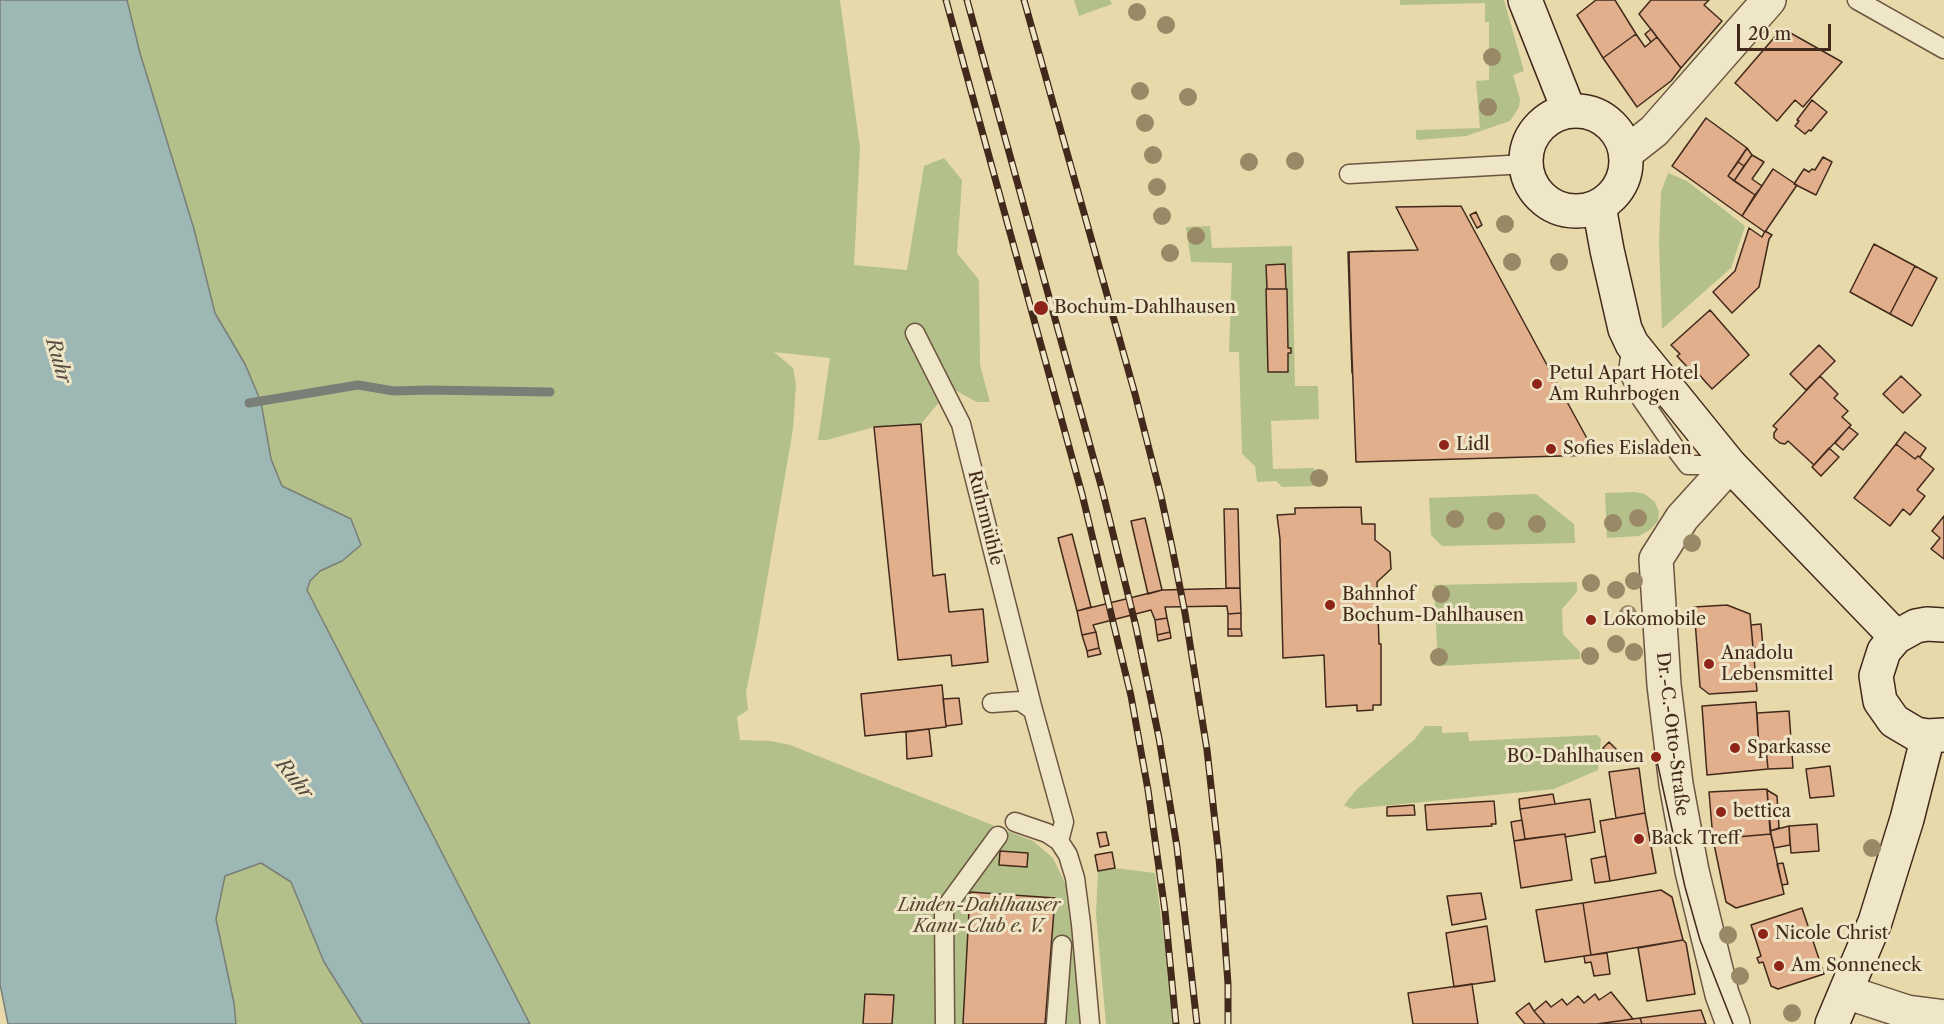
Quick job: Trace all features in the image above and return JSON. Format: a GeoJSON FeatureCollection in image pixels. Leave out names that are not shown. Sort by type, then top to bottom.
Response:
{"type":"FeatureCollection","features":[{"type":"Feature","properties":{"kind":"street"},"geometry":{"type":"LineString","coordinates":[[1525,0],[1569,111]]}},
{"type":"Feature","properties":{"kind":"street"},"geometry":{"type":"LineString","coordinates":[[1626,153],[1662,122],[1768,0]]}},
{"type":"Feature","properties":{"kind":"street"},"geometry":{"type":"LineString","coordinates":[[1569,111],[1589,112],[1608,122],[1618,133],[1626,153],[1627,163],[1621,184],[1612,197],[1588,210],[1572,211],[1547,202],[1532,186],[1526,164],[1528,145],[1538,127],[1554,115],[1569,111]]}},
{"type":"Feature","properties":{"kind":"street"},"geometry":{"type":"LineString","coordinates":[[1599,206],[1606,250],[1625,329],[1632,344],[1730,465],[1896,637]]}},
{"type":"Feature","properties":{"kind":"street","name":"Dr.-C.-Otto-Straße"},"geometry":{"type":"LineString","coordinates":[[1730,465],[1682,518],[1656,559],[1666,706],[1676,784],[1692,871],[1722,994],[1733,1024]]}},
{"type":"Feature","properties":{"kind":"street"},"geometry":{"type":"LineString","coordinates":[[1832,1024],[1875,922],[1936,736],[1904,729],[1894,721],[1880,700],[1876,682],[1879,663],[1884,651],[1896,637],[1916,626],[1944,625]]}},
{"type":"Feature","properties":{"kind":"street"},"geometry":{"type":"LineString","coordinates":[[1846,992],[1907,1012],[1944,1017]]}},
{"type":"Feature","properties":{"kind":"lane"},"geometry":{"type":"LineString","coordinates":[[1857,0],[1944,49]]}},
{"type":"Feature","properties":{"kind":"lane"},"geometry":{"type":"LineString","coordinates":[[1349,174],[1526,164]]}},
{"type":"Feature","properties":{"kind":"lane","name":"Ruhrmühle"},"geometry":{"type":"LineString","coordinates":[[915,333],[961,424],[1033,710],[1064,822],[1059,841]]}},
{"type":"Feature","properties":{"kind":"lane"},"geometry":{"type":"LineString","coordinates":[[992,703],[1020,701],[1033,710]]}},
{"type":"Feature","properties":{"kind":"lane"},"geometry":{"type":"LineString","coordinates":[[1015,822],[1047,832],[1059,841],[1068,855],[1075,878],[1090,1024]]}},
{"type":"Feature","properties":{"kind":"lane"},"geometry":{"type":"LineString","coordinates":[[945,1024],[944,910],[998,836]]}},
{"type":"Feature","properties":{"kind":"lane"},"geometry":{"type":"LineString","coordinates":[[1056,1024],[1062,945]]}},
{"type":"Feature","properties":{"kind":"green space","name":"Linden-Dahlhauser Kanu-Club e. V."},"geometry":{"type":"Polygon","coordinates":[[[127,0],[840,0],[860,148],[854,265],[907,270],[924,166],[944,158],[962,180],[957,253],[979,280],[980,365],[990,402],[977,402],[951,388],[921,424],[874,427],[827,440],[818,440],[830,358],[774,352],[793,368],[796,384],[793,429],[746,692],[748,710],[737,717],[740,740],[771,741],[790,745],[1033,841],[1053,858],[1067,887],[1081,1024],[530,1024],[307,590],[310,581],[320,571],[342,561],[351,519],[282,486],[271,459],[261,402],[245,364],[215,313],[194,229],[140,53],[127,0]]]}},
{"type":"Feature","properties":{"kind":"green space"},"geometry":{"type":"Polygon","coordinates":[[[1074,0],[1110,0],[1112,4],[1079,16],[1074,0]]]}},
{"type":"Feature","properties":{"kind":"green space"},"geometry":{"type":"Polygon","coordinates":[[[1400,0],[1504,0],[1524,71],[1513,75],[1520,99],[1519,107],[1510,121],[1466,136],[1418,140],[1416,138],[1416,130],[1480,128],[1476,81],[1489,80],[1489,22],[1485,22],[1485,3],[1400,5],[1400,0]]]}},
{"type":"Feature","properties":{"kind":"green space"},"geometry":{"type":"Polygon","coordinates":[[[1668,173],[1687,181],[1745,226],[1731,268],[1662,329],[1659,242],[1661,192],[1668,173]]]}},
{"type":"Feature","properties":{"kind":"green space"},"geometry":{"type":"Polygon","coordinates":[[[1210,226],[1212,248],[1292,246],[1295,386],[1318,386],[1319,419],[1271,421],[1273,469],[1314,468],[1315,486],[1282,487],[1276,481],[1257,482],[1255,466],[1242,454],[1239,352],[1229,352],[1232,263],[1191,262],[1186,227],[1210,226]]]}},
{"type":"Feature","properties":{"kind":"green space"},"geometry":{"type":"Polygon","coordinates":[[[1605,493],[1645,494],[1655,502],[1659,512],[1658,521],[1650,530],[1639,536],[1607,538],[1605,493]]]}},
{"type":"Feature","properties":{"kind":"green space"},"geometry":{"type":"Polygon","coordinates":[[[1536,494],[1574,524],[1575,543],[1442,546],[1431,535],[1429,498],[1536,494]]]}},
{"type":"Feature","properties":{"kind":"green space"},"geometry":{"type":"Polygon","coordinates":[[[1577,582],[1577,592],[1562,609],[1563,634],[1580,652],[1580,659],[1438,666],[1434,585],[1577,582]]]}},
{"type":"Feature","properties":{"kind":"green space"},"geometry":{"type":"Polygon","coordinates":[[[1425,726],[1442,726],[1442,733],[1468,732],[1469,741],[1597,735],[1601,739],[1598,770],[1554,789],[1352,809],[1344,805],[1357,789],[1414,740],[1425,726]]]}},
{"type":"Feature","properties":{"kind":"green space"},"geometry":{"type":"Polygon","coordinates":[[[261,863],[291,881],[324,962],[363,1024],[236,1024],[234,1003],[216,919],[225,876],[261,863]]]}},
{"type":"Feature","properties":{"kind":"green space"},"geometry":{"type":"Polygon","coordinates":[[[1115,868],[1155,873],[1172,999],[1172,1024],[1106,1024],[1096,914],[1098,871],[1115,868]]]}},
{"type":"Feature","properties":{"kind":"water","name":"Ruhr"},"geometry":{"type":"Polygon","coordinates":[[[0,0],[127,0],[140,53],[194,229],[215,313],[245,364],[261,402],[271,459],[282,486],[351,519],[361,545],[342,561],[320,571],[310,581],[307,590],[530,1024],[363,1024],[324,962],[291,882],[261,863],[225,876],[216,919],[234,1003],[236,1024],[8,1024],[0,984],[0,0]]]}},
{"type":"Feature","properties":{"kind":"building"},"geometry":{"type":"Polygon","coordinates":[[[1596,0],[1615,0],[1636,34],[1603,58],[1577,15],[1596,0]]]}},
{"type":"Feature","properties":{"kind":"building"},"geometry":{"type":"Polygon","coordinates":[[[1651,0],[1709,0],[1704,5],[1722,21],[1681,68],[1639,14],[1651,0]]]}},
{"type":"Feature","properties":{"kind":"building"},"geometry":{"type":"Polygon","coordinates":[[[1651,29],[1657,37],[1651,42],[1645,34],[1651,29]]]}},
{"type":"Feature","properties":{"kind":"building"},"geometry":{"type":"Polygon","coordinates":[[[1787,31],[1842,62],[1803,107],[1795,100],[1777,121],[1735,83],[1779,32],[1787,31]]]}},
{"type":"Feature","properties":{"kind":"building"},"geometry":{"type":"Polygon","coordinates":[[[1636,34],[1645,47],[1657,37],[1681,68],[1671,81],[1637,107],[1603,58],[1636,34]]]}},
{"type":"Feature","properties":{"kind":"building"},"geometry":{"type":"Polygon","coordinates":[[[1812,100],[1827,112],[1811,131],[1805,134],[1795,126],[1812,100]]]}},
{"type":"Feature","properties":{"kind":"building"},"geometry":{"type":"Polygon","coordinates":[[[1706,118],[1747,148],[1728,176],[1755,195],[1742,216],[1672,166],[1706,118]]]}},
{"type":"Feature","properties":{"kind":"building"},"geometry":{"type":"Polygon","coordinates":[[[1747,148],[1752,155],[1744,166],[1738,162],[1747,148]]]}},
{"type":"Feature","properties":{"kind":"building"},"geometry":{"type":"Polygon","coordinates":[[[1752,155],[1764,162],[1752,179],[1762,186],[1755,195],[1734,181],[1752,155]]]}},
{"type":"Feature","properties":{"kind":"building"},"geometry":{"type":"Polygon","coordinates":[[[1823,157],[1832,162],[1816,195],[1794,184],[1804,169],[1809,172],[1812,169],[1815,170],[1823,157]]]}},
{"type":"Feature","properties":{"kind":"building"},"geometry":{"type":"Polygon","coordinates":[[[1738,162],[1744,166],[1734,181],[1728,176],[1738,162]]]}},
{"type":"Feature","properties":{"kind":"building"},"geometry":{"type":"Polygon","coordinates":[[[1773,169],[1797,185],[1765,232],[1742,216],[1773,169]]]}},
{"type":"Feature","properties":{"kind":"building"},"geometry":{"type":"Polygon","coordinates":[[[1461,206],[1596,455],[1356,462],[1348,252],[1418,250],[1396,207],[1461,206]]]}},
{"type":"Feature","properties":{"kind":"building"},"geometry":{"type":"Polygon","coordinates":[[[1476,212],[1482,225],[1477,228],[1470,215],[1476,212]]]}},
{"type":"Feature","properties":{"kind":"building"},"geometry":{"type":"Polygon","coordinates":[[[1749,228],[1762,237],[1765,231],[1772,235],[1769,239],[1759,287],[1732,313],[1713,292],[1735,271],[1749,228]]]}},
{"type":"Feature","properties":{"kind":"building"},"geometry":{"type":"Polygon","coordinates":[[[1874,244],[1915,266],[1890,314],[1850,292],[1874,244]]]}},
{"type":"Feature","properties":{"kind":"building"},"geometry":{"type":"Polygon","coordinates":[[[1374,251],[1349,252],[1352,373],[1348,252],[1374,251]]]}},
{"type":"Feature","properties":{"kind":"building"},"geometry":{"type":"Polygon","coordinates":[[[1285,264],[1286,289],[1267,289],[1266,265],[1285,264]]]}},
{"type":"Feature","properties":{"kind":"building"},"geometry":{"type":"Polygon","coordinates":[[[1915,266],[1937,278],[1912,326],[1890,314],[1915,266]]]}},
{"type":"Feature","properties":{"kind":"building"},"geometry":{"type":"Polygon","coordinates":[[[1266,289],[1287,289],[1288,348],[1291,348],[1291,353],[1288,353],[1288,372],[1268,372],[1266,289]]]}},
{"type":"Feature","properties":{"kind":"building"},"geometry":{"type":"Polygon","coordinates":[[[1710,310],[1749,355],[1712,389],[1694,369],[1691,371],[1677,356],[1680,354],[1671,345],[1710,310]]]}},
{"type":"Feature","properties":{"kind":"building"},"geometry":{"type":"Polygon","coordinates":[[[1819,345],[1835,361],[1806,390],[1790,374],[1819,345]]]}},
{"type":"Feature","properties":{"kind":"building"},"geometry":{"type":"Polygon","coordinates":[[[1820,376],[1838,394],[1834,398],[1848,411],[1842,417],[1851,425],[1814,465],[1788,441],[1785,444],[1780,443],[1774,438],[1777,429],[1773,426],[1820,376]]]}},
{"type":"Feature","properties":{"kind":"building"},"geometry":{"type":"Polygon","coordinates":[[[1901,376],[1921,395],[1903,413],[1883,394],[1901,376]]]}},
{"type":"Feature","properties":{"kind":"building"},"geometry":{"type":"Polygon","coordinates":[[[921,424],[933,576],[945,574],[949,612],[983,609],[988,662],[952,666],[951,655],[898,660],[874,427],[921,424]]]}},
{"type":"Feature","properties":{"kind":"building"},"geometry":{"type":"Polygon","coordinates":[[[1849,427],[1858,434],[1843,450],[1835,443],[1849,427]]]}},
{"type":"Feature","properties":{"kind":"building"},"geometry":{"type":"Polygon","coordinates":[[[1905,432],[1926,448],[1920,457],[1915,459],[1896,444],[1905,432]]]}},
{"type":"Feature","properties":{"kind":"building"},"geometry":{"type":"Polygon","coordinates":[[[1896,444],[1915,459],[1918,456],[1934,469],[1917,490],[1925,496],[1910,515],[1903,509],[1890,526],[1854,498],[1896,444]]]}},
{"type":"Feature","properties":{"kind":"building"},"geometry":{"type":"Polygon","coordinates":[[[1829,448],[1839,457],[1821,476],[1812,467],[1829,448]]]}},
{"type":"Feature","properties":{"kind":"building","name":"Bahnhof Bochum-Dahlhausen"},"geometry":{"type":"Polygon","coordinates":[[[1361,507],[1362,524],[1375,524],[1375,540],[1390,552],[1391,569],[1377,582],[1379,644],[1381,644],[1381,705],[1373,705],[1373,710],[1357,711],[1357,705],[1326,707],[1324,655],[1283,658],[1280,539],[1277,515],[1295,514],[1295,508],[1361,507]]]}},
{"type":"Feature","properties":{"kind":"building"},"geometry":{"type":"Polygon","coordinates":[[[1224,509],[1238,509],[1240,588],[1226,588],[1224,509]]]}},
{"type":"Feature","properties":{"kind":"building"},"geometry":{"type":"Polygon","coordinates":[[[1944,516],[1944,559],[1931,549],[1940,538],[1932,531],[1944,516]]]}},
{"type":"Feature","properties":{"kind":"building"},"geometry":{"type":"Polygon","coordinates":[[[1145,518],[1162,590],[1148,594],[1131,521],[1145,518]]]}},
{"type":"Feature","properties":{"kind":"building"},"geometry":{"type":"Polygon","coordinates":[[[1072,534],[1091,607],[1077,611],[1058,538],[1072,534]]]}},
{"type":"Feature","properties":{"kind":"building"},"geometry":{"type":"Polygon","coordinates":[[[1240,588],[1241,613],[1228,614],[1227,606],[1165,607],[1167,618],[1155,620],[1151,610],[1093,625],[1096,632],[1082,635],[1077,611],[1162,590],[1240,588]]]}},
{"type":"Feature","properties":{"kind":"building"},"geometry":{"type":"Polygon","coordinates":[[[1727,605],[1750,614],[1757,691],[1709,694],[1700,687],[1694,607],[1727,605]]]}},
{"type":"Feature","properties":{"kind":"building"},"geometry":{"type":"Polygon","coordinates":[[[1241,613],[1241,629],[1228,629],[1228,614],[1241,613]]]}},
{"type":"Feature","properties":{"kind":"building"},"geometry":{"type":"Polygon","coordinates":[[[1167,618],[1170,632],[1157,635],[1155,620],[1167,618]]]}},
{"type":"Feature","properties":{"kind":"building"},"geometry":{"type":"Polygon","coordinates":[[[1761,624],[1763,648],[1753,648],[1751,625],[1761,624]]]}},
{"type":"Feature","properties":{"kind":"building"},"geometry":{"type":"Polygon","coordinates":[[[1228,629],[1241,629],[1242,636],[1228,636],[1228,629]]]}},
{"type":"Feature","properties":{"kind":"building"},"geometry":{"type":"Polygon","coordinates":[[[1096,632],[1099,648],[1087,651],[1082,635],[1096,632]]]}},
{"type":"Feature","properties":{"kind":"building"},"geometry":{"type":"Polygon","coordinates":[[[1170,632],[1171,638],[1158,641],[1157,635],[1170,632]]]}},
{"type":"Feature","properties":{"kind":"building"},"geometry":{"type":"Polygon","coordinates":[[[1099,648],[1101,654],[1088,657],[1087,651],[1099,648]]]}},
{"type":"Feature","properties":{"kind":"building"},"geometry":{"type":"Polygon","coordinates":[[[942,685],[946,727],[865,736],[861,694],[942,685]]]}},
{"type":"Feature","properties":{"kind":"building"},"geometry":{"type":"Polygon","coordinates":[[[959,698],[962,724],[946,726],[943,699],[959,698]]]}},
{"type":"Feature","properties":{"kind":"building"},"geometry":{"type":"Polygon","coordinates":[[[1756,702],[1759,749],[1766,748],[1768,769],[1707,775],[1702,706],[1756,702]]]}},
{"type":"Feature","properties":{"kind":"building"},"geometry":{"type":"Polygon","coordinates":[[[1789,711],[1793,768],[1768,769],[1766,748],[1759,749],[1757,713],[1789,711]]]}},
{"type":"Feature","properties":{"kind":"building"},"geometry":{"type":"Polygon","coordinates":[[[929,729],[932,756],[907,759],[906,732],[929,729]]]}},
{"type":"Feature","properties":{"kind":"building"},"geometry":{"type":"Polygon","coordinates":[[[1609,742],[1618,751],[1612,757],[1603,748],[1609,742]]]}},
{"type":"Feature","properties":{"kind":"building"},"geometry":{"type":"Polygon","coordinates":[[[1830,766],[1834,796],[1810,798],[1806,769],[1830,766]]]}},
{"type":"Feature","properties":{"kind":"building"},"geometry":{"type":"Polygon","coordinates":[[[1639,768],[1645,813],[1616,818],[1609,772],[1639,768]]]}},
{"type":"Feature","properties":{"kind":"building"},"geometry":{"type":"Polygon","coordinates":[[[1767,789],[1771,834],[1713,839],[1709,792],[1767,789]]]}},
{"type":"Feature","properties":{"kind":"building"},"geometry":{"type":"Polygon","coordinates":[[[1767,790],[1777,796],[1779,828],[1770,831],[1767,790]]]}},
{"type":"Feature","properties":{"kind":"building"},"geometry":{"type":"Polygon","coordinates":[[[1553,794],[1555,804],[1520,809],[1519,799],[1553,794]]]}},
{"type":"Feature","properties":{"kind":"building"},"geometry":{"type":"Polygon","coordinates":[[[1590,799],[1595,832],[1565,837],[1565,834],[1525,839],[1520,809],[1590,799]]]}},
{"type":"Feature","properties":{"kind":"building"},"geometry":{"type":"Polygon","coordinates":[[[1494,801],[1496,824],[1491,824],[1492,826],[1427,830],[1425,805],[1494,801]]]}},
{"type":"Feature","properties":{"kind":"building"},"geometry":{"type":"Polygon","coordinates":[[[1414,805],[1415,815],[1387,816],[1387,807],[1414,805]]]}},
{"type":"Feature","properties":{"kind":"building"},"geometry":{"type":"Polygon","coordinates":[[[1645,813],[1656,873],[1610,881],[1600,821],[1645,813]]]}},
{"type":"Feature","properties":{"kind":"building"},"geometry":{"type":"Polygon","coordinates":[[[1522,820],[1525,839],[1514,841],[1511,822],[1522,820]]]}},
{"type":"Feature","properties":{"kind":"building"},"geometry":{"type":"Polygon","coordinates":[[[1817,824],[1819,851],[1791,853],[1789,826],[1817,824]]]}},
{"type":"Feature","properties":{"kind":"building"},"geometry":{"type":"Polygon","coordinates":[[[1789,826],[1790,845],[1774,848],[1770,831],[1789,826]]]}},
{"type":"Feature","properties":{"kind":"building"},"geometry":{"type":"Polygon","coordinates":[[[1106,832],[1109,845],[1100,847],[1097,833],[1106,832]]]}},
{"type":"Feature","properties":{"kind":"building"},"geometry":{"type":"Polygon","coordinates":[[[1565,834],[1572,880],[1521,888],[1514,841],[1565,834]]]}},
{"type":"Feature","properties":{"kind":"building"},"geometry":{"type":"Polygon","coordinates":[[[1771,834],[1784,894],[1736,908],[1726,902],[1713,839],[1771,834]]]}},
{"type":"Feature","properties":{"kind":"building"},"geometry":{"type":"Polygon","coordinates":[[[1000,851],[1028,853],[1027,867],[999,865],[1000,851]]]}},
{"type":"Feature","properties":{"kind":"building"},"geometry":{"type":"Polygon","coordinates":[[[1112,852],[1115,868],[1098,871],[1095,855],[1112,852]]]}},
{"type":"Feature","properties":{"kind":"building"},"geometry":{"type":"Polygon","coordinates":[[[1606,856],[1610,881],[1595,883],[1591,859],[1606,856]]]}},
{"type":"Feature","properties":{"kind":"building"},"geometry":{"type":"Polygon","coordinates":[[[1783,863],[1788,884],[1782,885],[1777,864],[1783,863]]]}},
{"type":"Feature","properties":{"kind":"building"},"geometry":{"type":"Polygon","coordinates":[[[1661,890],[1672,897],[1683,940],[1591,955],[1583,903],[1661,890]]]}},
{"type":"Feature","properties":{"kind":"building"},"geometry":{"type":"Polygon","coordinates":[[[970,892],[1055,898],[1045,1024],[963,1024],[970,892]]]}},
{"type":"Feature","properties":{"kind":"building"},"geometry":{"type":"Polygon","coordinates":[[[1481,893],[1486,919],[1452,925],[1447,896],[1481,893]]]}},
{"type":"Feature","properties":{"kind":"building"},"geometry":{"type":"Polygon","coordinates":[[[1583,903],[1591,955],[1545,962],[1536,910],[1583,903]]]}},
{"type":"Feature","properties":{"kind":"building"},"geometry":{"type":"Polygon","coordinates":[[[1802,908],[1824,974],[1778,989],[1771,986],[1763,962],[1759,963],[1757,958],[1761,956],[1751,925],[1802,908]]]}},
{"type":"Feature","properties":{"kind":"building"},"geometry":{"type":"Polygon","coordinates":[[[1487,926],[1495,981],[1454,987],[1446,933],[1487,926]]]}},
{"type":"Feature","properties":{"kind":"building"},"geometry":{"type":"Polygon","coordinates":[[[1683,940],[1686,943],[1695,994],[1647,1001],[1638,948],[1683,940]]]}},
{"type":"Feature","properties":{"kind":"building"},"geometry":{"type":"Polygon","coordinates":[[[1607,953],[1610,974],[1594,976],[1591,962],[1585,963],[1584,956],[1607,953]]]}},
{"type":"Feature","properties":{"kind":"building"},"geometry":{"type":"Polygon","coordinates":[[[1472,984],[1478,1024],[1413,1024],[1408,993],[1472,984]]]}},
{"type":"Feature","properties":{"kind":"building"},"geometry":{"type":"Polygon","coordinates":[[[1611,992],[1633,1019],[1597,1024],[1545,1024],[1534,1011],[1546,1001],[1551,1007],[1562,999],[1567,1005],[1578,996],[1584,1003],[1595,994],[1599,1000],[1611,992]]]}},
{"type":"Feature","properties":{"kind":"building"},"geometry":{"type":"Polygon","coordinates":[[[865,994],[894,995],[892,1024],[863,1024],[865,994]]]}},
{"type":"Feature","properties":{"kind":"building"},"geometry":{"type":"Polygon","coordinates":[[[1529,1003],[1545,1024],[1525,1024],[1516,1013],[1529,1003]]]}},
{"type":"Feature","properties":{"kind":"building"},"geometry":{"type":"Polygon","coordinates":[[[1701,1010],[1706,1024],[1642,1024],[1640,1018],[1701,1010]]]}},
{"type":"Feature","properties":{"kind":"building"},"geometry":{"type":"Polygon","coordinates":[[[1640,1018],[1642,1024],[1597,1024],[1640,1018]]]}},
{"type":"Feature","properties":{"kind":"waterway"},"geometry":{"type":"LineString","coordinates":[[249,403],[358,385],[394,391],[550,392]]}},
{"type":"Feature","properties":{"kind":"tram line"},"geometry":{"type":"LineString","coordinates":[[1656,757],[1685,887],[1700,940],[1733,1024]]}},
{"type":"Feature","properties":{"kind":"railway"},"geometry":{"type":"LineString","coordinates":[[946,0],[1082,494],[1131,696],[1148,790],[1165,911],[1176,1024]]}},
{"type":"Feature","properties":{"kind":"railway"},"geometry":{"type":"LineString","coordinates":[[967,0],[1102,489],[1136,627],[1159,738],[1177,847],[1197,1024]]}},
{"type":"Feature","properties":{"kind":"railway"},"geometry":{"type":"LineString","coordinates":[[1024,0],[1135,394],[1172,547],[1207,750],[1219,858],[1228,984],[1228,1024]]}},
{"type":"Feature","properties":{"kind":"place","name":"Bochum-Dahlhausen"},"geometry":{"type":"Point","coordinates":[1041,308]}},
{"type":"Feature","properties":{"kind":"place","name":"Petul Apart Hotel Am Ruhrbogen"},"geometry":{"type":"Point","coordinates":[1537,384]}},
{"type":"Feature","properties":{"kind":"place","name":"Lidl"},"geometry":{"type":"Point","coordinates":[1444,445]}},
{"type":"Feature","properties":{"kind":"place","name":"Sofies Eisladen"},"geometry":{"type":"Point","coordinates":[1551,449]}},
{"type":"Feature","properties":{"kind":"place","name":"Bahnhof Bochum-Dahlhausen"},"geometry":{"type":"Point","coordinates":[1330,605]}},
{"type":"Feature","properties":{"kind":"place","name":"Lokomobile"},"geometry":{"type":"Point","coordinates":[1591,620]}},
{"type":"Feature","properties":{"kind":"place","name":"Anadolu Lebensmittel"},"geometry":{"type":"Point","coordinates":[1709,664]}},
{"type":"Feature","properties":{"kind":"place","name":"Sparkasse"},"geometry":{"type":"Point","coordinates":[1735,748]}},
{"type":"Feature","properties":{"kind":"place","name":"BO-Dahlhausen"},"geometry":{"type":"Point","coordinates":[1656,757]}},
{"type":"Feature","properties":{"kind":"place","name":"bettica"},"geometry":{"type":"Point","coordinates":[1721,812]}},
{"type":"Feature","properties":{"kind":"place","name":"Back Treff"},"geometry":{"type":"Point","coordinates":[1639,839]}},
{"type":"Feature","properties":{"kind":"place","name":"Nicole Christ"},"geometry":{"type":"Point","coordinates":[1763,934]}},
{"type":"Feature","properties":{"kind":"place","name":"Am Sonneneck"},"geometry":{"type":"Point","coordinates":[1779,966]}}]}
